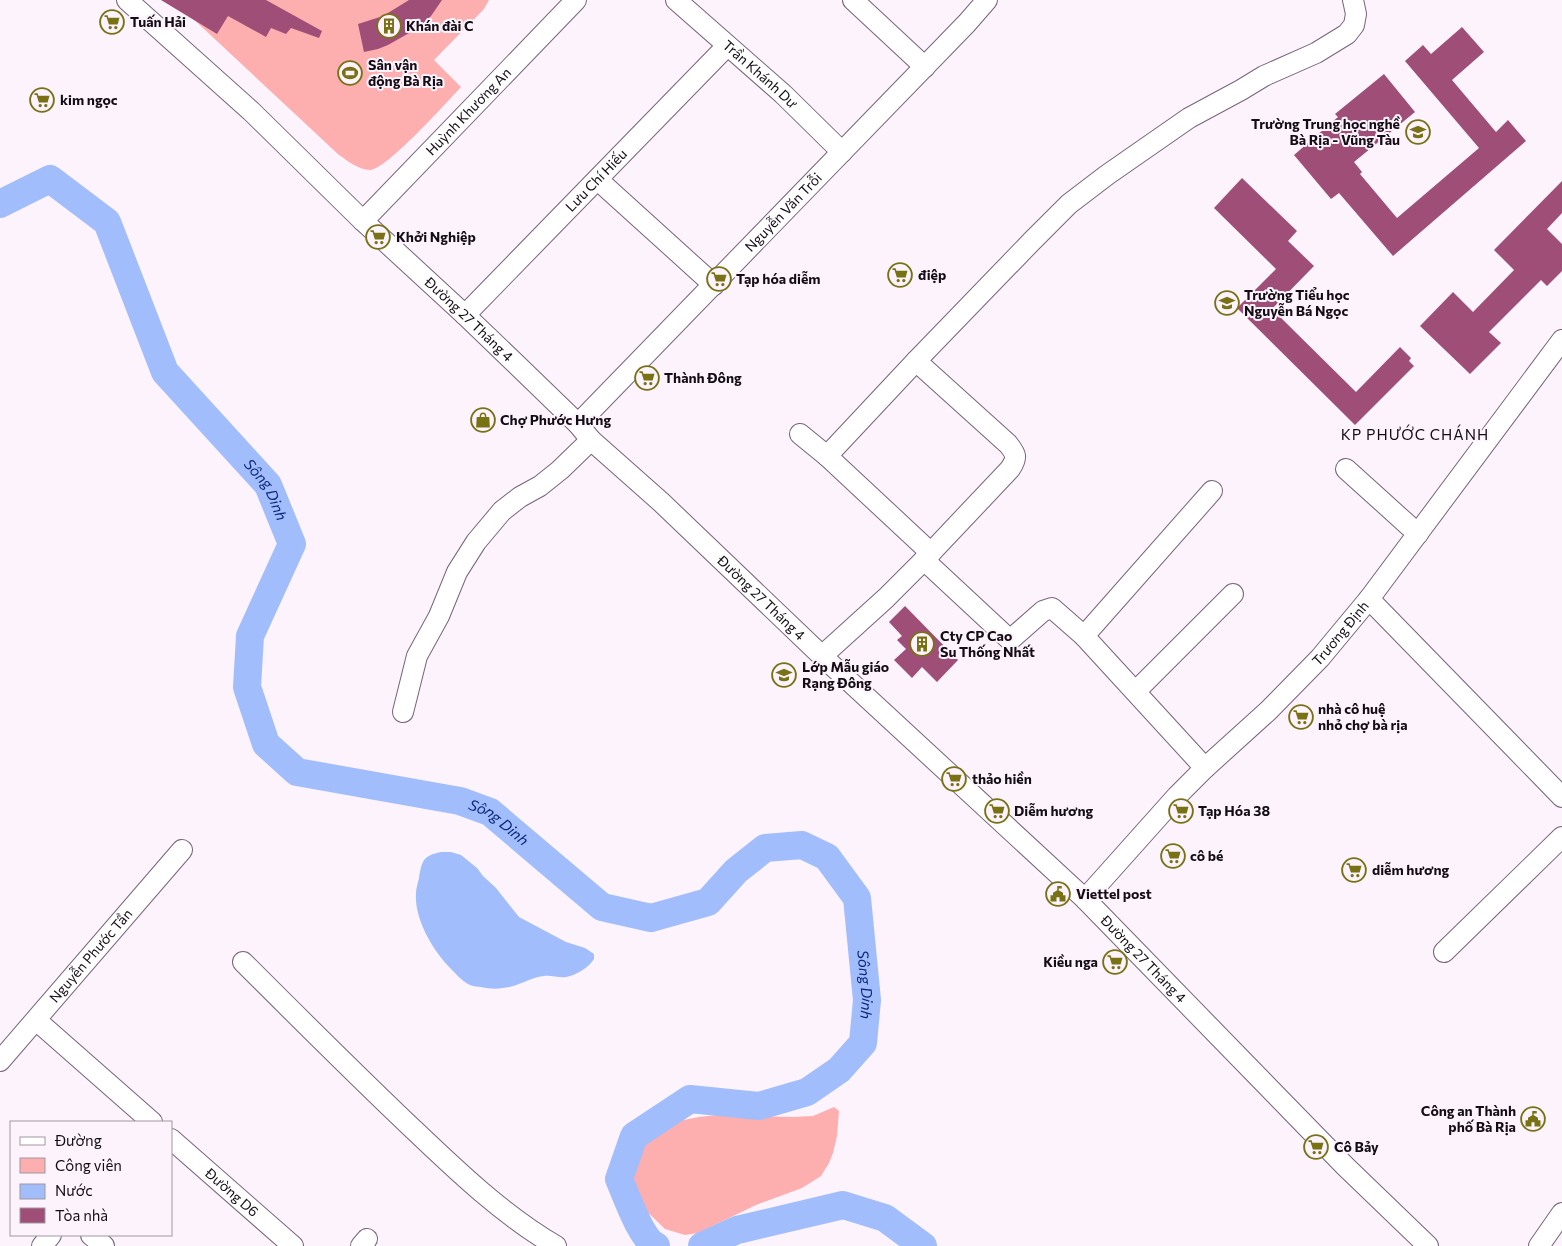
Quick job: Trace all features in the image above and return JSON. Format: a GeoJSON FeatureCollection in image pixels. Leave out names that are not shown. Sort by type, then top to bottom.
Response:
{"type":"FeatureCollection","features":[{"type":"Feature","properties":{"kind":"street","name":"Huỳnh Khương An"},"geometry":{"type":"LineString","coordinates":[[363,221],[576,0]]}},
{"type":"Feature","properties":{"kind":"street","name":"Trần Khánh Dư"},"geometry":{"type":"LineString","coordinates":[[676,0],[783,94],[842,152]]}},
{"type":"Feature","properties":{"kind":"street"},"geometry":{"type":"LineString","coordinates":[[853,0],[925,66]]}},
{"type":"Feature","properties":{"kind":"street","name":"Nguyễn Văn Trỗi"},"geometry":{"type":"LineString","coordinates":[[578,424],[987,0]]}},
{"type":"Feature","properties":{"kind":"street"},"geometry":{"type":"LineString","coordinates":[[827,456],[916,360],[1069,204],[1189,118],[1264,76],[1316,53],[1347,34],[1354,25],[1356,14],[1353,0]]}},
{"type":"Feature","properties":{"kind":"street","name":"Đường 27 Tháng 4"},"geometry":{"type":"LineString","coordinates":[[126,1],[251,111],[363,221],[465,315],[578,424],[591,440],[661,502],[822,656],[1085,899],[1345,1166],[1428,1246]]}},
{"type":"Feature","properties":{"kind":"street","name":"Lưu Chí Hiếu"},"geometry":{"type":"LineString","coordinates":[[465,315],[727,46]]}},
{"type":"Feature","properties":{"kind":"street"},"geometry":{"type":"LineString","coordinates":[[598,180],[714,285]]}},
{"type":"Feature","properties":{"kind":"street","name":"Trương Định"},"geometry":{"type":"LineString","coordinates":[[1085,899],[1177,796],[1320,658],[1370,599],[1562,340]]}},
{"type":"Feature","properties":{"kind":"street"},"geometry":{"type":"LineString","coordinates":[[822,656],[886,598],[928,556],[1010,469],[1015,461],[1015,453],[1008,444],[916,360]]}},
{"type":"Feature","properties":{"kind":"street"},"geometry":{"type":"LineString","coordinates":[[800,434],[827,456],[1010,640],[1043,611],[1052,608],[1084,636],[1205,768]]}},
{"type":"Feature","properties":{"kind":"street"},"geometry":{"type":"LineString","coordinates":[[403,712],[417,656],[439,616],[457,572],[476,542],[502,511],[520,497],[540,486],[560,470],[591,440]]}},
{"type":"Feature","properties":{"kind":"street"},"geometry":{"type":"LineString","coordinates":[[1346,469],[1418,534]]}},
{"type":"Feature","properties":{"kind":"street"},"geometry":{"type":"LineString","coordinates":[[1084,636],[1212,491]]}},
{"type":"Feature","properties":{"kind":"street"},"geometry":{"type":"LineString","coordinates":[[1136,691],[1233,594]]}},
{"type":"Feature","properties":{"kind":"street"},"geometry":{"type":"LineString","coordinates":[[1370,599],[1562,797]]}},
{"type":"Feature","properties":{"kind":"street"},"geometry":{"type":"LineString","coordinates":[[1444,952],[1562,836]]}},
{"type":"Feature","properties":{"kind":"street","name":"Nguyễn Phước Tần"},"geometry":{"type":"LineString","coordinates":[[0,1061],[182,850]]}},
{"type":"Feature","properties":{"kind":"street"},"geometry":{"type":"LineString","coordinates":[[243,962],[349,1068],[442,1157],[494,1204],[556,1246]]}},
{"type":"Feature","properties":{"kind":"street"},"geometry":{"type":"LineString","coordinates":[[36,1020],[149,1121]]}},
{"type":"Feature","properties":{"kind":"street","name":"Đường D6"},"geometry":{"type":"LineString","coordinates":[[172,1140],[294,1246]]}},
{"type":"Feature","properties":{"kind":"street"},"geometry":{"type":"LineString","coordinates":[[1539,1246],[1562,1214]]}},
{"type":"Feature","properties":{"kind":"street"},"geometry":{"type":"LineString","coordinates":[[42,1246],[50,1236]]}},
{"type":"Feature","properties":{"kind":"street"},"geometry":{"type":"LineString","coordinates":[[92,1236],[104,1246]]}},
{"type":"Feature","properties":{"kind":"green space","name":"Sân vận động Bà Rịa"},"geometry":{"type":"Polygon","coordinates":[[[173,0],[489,0],[484,9],[434,60],[461,87],[402,148],[378,167],[366,170],[339,155],[173,0]]]}},
{"type":"Feature","properties":{"kind":"green space"},"geometry":{"type":"Polygon","coordinates":[[[834,1107],[839,1111],[837,1136],[829,1163],[821,1176],[802,1188],[756,1205],[698,1233],[685,1235],[665,1229],[632,1197],[628,1189],[627,1172],[633,1151],[649,1133],[658,1127],[673,1122],[717,1115],[813,1116],[834,1107]]]}},
{"type":"Feature","properties":{"kind":"water"},"geometry":{"type":"Polygon","coordinates":[[[441,852],[461,855],[477,868],[496,888],[519,917],[566,942],[585,948],[594,954],[594,959],[582,970],[566,977],[547,976],[534,978],[500,989],[470,985],[465,982],[438,954],[426,935],[418,914],[416,889],[421,867],[427,857],[441,852]]]}},
{"type":"Feature","properties":{"kind":"building"},"geometry":{"type":"Polygon","coordinates":[[[161,0],[266,0],[322,31],[319,38],[291,28],[286,34],[271,28],[266,37],[228,16],[217,34],[161,0]]]}},
{"type":"Feature","properties":{"kind":"building","name":"Khán đài C"},"geometry":{"type":"Polygon","coordinates":[[[409,0],[442,0],[431,16],[418,28],[388,45],[364,52],[358,24],[383,16],[409,0]]]}},
{"type":"Feature","properties":{"kind":"building"},"geometry":{"type":"Polygon","coordinates":[[[1462,27],[1484,52],[1452,80],[1496,132],[1508,120],[1526,141],[1393,256],[1339,193],[1331,199],[1294,155],[1338,117],[1335,114],[1384,74],[1415,112],[1354,162],[1362,172],[1360,174],[1397,218],[1479,148],[1405,61],[1423,45],[1431,54],[1462,27]]]}},
{"type":"Feature","properties":{"kind":"building"},"geometry":{"type":"Polygon","coordinates":[[[1242,178],[1297,231],[1288,241],[1314,266],[1272,309],[1356,392],[1400,347],[1411,358],[1409,361],[1414,366],[1355,425],[1237,308],[1276,269],[1214,208],[1242,178]]]}},
{"type":"Feature","properties":{"kind":"building"},"geometry":{"type":"Polygon","coordinates":[[[1562,181],[1562,213],[1547,229],[1562,244],[1562,271],[1547,286],[1541,280],[1489,332],[1501,343],[1470,374],[1420,326],[1453,292],[1473,312],[1514,270],[1494,250],[1562,181]]]}},
{"type":"Feature","properties":{"kind":"building","name":"Cty CP Cao Su Thống Nhất"},"geometry":{"type":"Polygon","coordinates":[[[905,606],[958,660],[937,682],[922,667],[912,678],[894,660],[906,649],[897,640],[902,636],[889,622],[905,606]]]}},
{"type":"Feature","properties":{"kind":"waterway","name":"Sông Dinh"},"geometry":{"type":"LineString","coordinates":[[0,204],[50,179],[107,222],[165,372],[268,485],[292,544],[250,636],[247,687],[266,744],[297,772],[460,801],[490,812],[602,907],[651,918],[708,902],[736,871],[765,848],[802,845],[827,857],[857,898],[867,1000],[863,1043],[839,1070],[807,1092],[759,1106],[690,1099],[634,1136],[619,1179],[640,1226],[650,1242],[656,1246]]}},
{"type":"Feature","properties":{"kind":"waterway","name":"Sông Dinh"},"geometry":{"type":"LineString","coordinates":[[702,1246],[737,1230],[843,1205],[885,1218],[923,1246]]}},
{"type":"Feature","properties":{"kind":"place","name":"Tuấn Hải"},"geometry":{"type":"Point","coordinates":[112,22]}},
{"type":"Feature","properties":{"kind":"place","name":"Khán đài C"},"geometry":{"type":"Point","coordinates":[389,26]}},
{"type":"Feature","properties":{"kind":"place","name":"Sân vận động Bà Rịa"},"geometry":{"type":"Point","coordinates":[350,73]}},
{"type":"Feature","properties":{"kind":"place","name":"kim ngọc"},"geometry":{"type":"Point","coordinates":[42,100]}},
{"type":"Feature","properties":{"kind":"place","name":"Trường Trung học nghề Bà Rịa - Vũng Tàu"},"geometry":{"type":"Point","coordinates":[1418,132]}},
{"type":"Feature","properties":{"kind":"place","name":"Khởi Nghiệp"},"geometry":{"type":"Point","coordinates":[378,237]}},
{"type":"Feature","properties":{"kind":"place","name":"điệp"},"geometry":{"type":"Point","coordinates":[900,275]}},
{"type":"Feature","properties":{"kind":"place","name":"Tạp hóa diễm"},"geometry":{"type":"Point","coordinates":[719,279]}},
{"type":"Feature","properties":{"kind":"place","name":"Trường Tiểu học Nguyễn Bá Ngọc"},"geometry":{"type":"Point","coordinates":[1227,303]}},
{"type":"Feature","properties":{"kind":"place","name":"Thành Đông"},"geometry":{"type":"Point","coordinates":[647,378]}},
{"type":"Feature","properties":{"kind":"place","name":"Chợ Phước Hưng"},"geometry":{"type":"Point","coordinates":[483,420]}},
{"type":"Feature","properties":{"kind":"place","name":"Cty CP Cao Su Thống Nhất"},"geometry":{"type":"Point","coordinates":[922,644]}},
{"type":"Feature","properties":{"kind":"place","name":"Lớp Mẫu giáo Rạng Đông"},"geometry":{"type":"Point","coordinates":[784,675]}},
{"type":"Feature","properties":{"kind":"place","name":"nhà cô huệ nhỏ chợ bà rịa"},"geometry":{"type":"Point","coordinates":[1301,717]}},
{"type":"Feature","properties":{"kind":"place","name":"thảo hiền"},"geometry":{"type":"Point","coordinates":[954,779]}},
{"type":"Feature","properties":{"kind":"place","name":"Diễm hương"},"geometry":{"type":"Point","coordinates":[997,811]}},
{"type":"Feature","properties":{"kind":"place","name":"Tạp Hóa 38"},"geometry":{"type":"Point","coordinates":[1181,811]}},
{"type":"Feature","properties":{"kind":"place","name":"cô bé"},"geometry":{"type":"Point","coordinates":[1173,856]}},
{"type":"Feature","properties":{"kind":"place","name":"diễm hương"},"geometry":{"type":"Point","coordinates":[1354,870]}},
{"type":"Feature","properties":{"kind":"place","name":"Viettel post"},"geometry":{"type":"Point","coordinates":[1058,894]}},
{"type":"Feature","properties":{"kind":"place","name":"Kiều nga"},"geometry":{"type":"Point","coordinates":[1115,962]}},
{"type":"Feature","properties":{"kind":"place","name":"Công an Thành phố Bà Rịa"},"geometry":{"type":"Point","coordinates":[1533,1119]}},
{"type":"Feature","properties":{"kind":"place","name":"Cô Bảy"},"geometry":{"type":"Point","coordinates":[1316,1147]}},
{"type":"Feature","properties":{"kind":"district","name":"KP PHƯỚC CHÁNH"},"geometry":{"type":"Point","coordinates":[1415,435]}}]}
